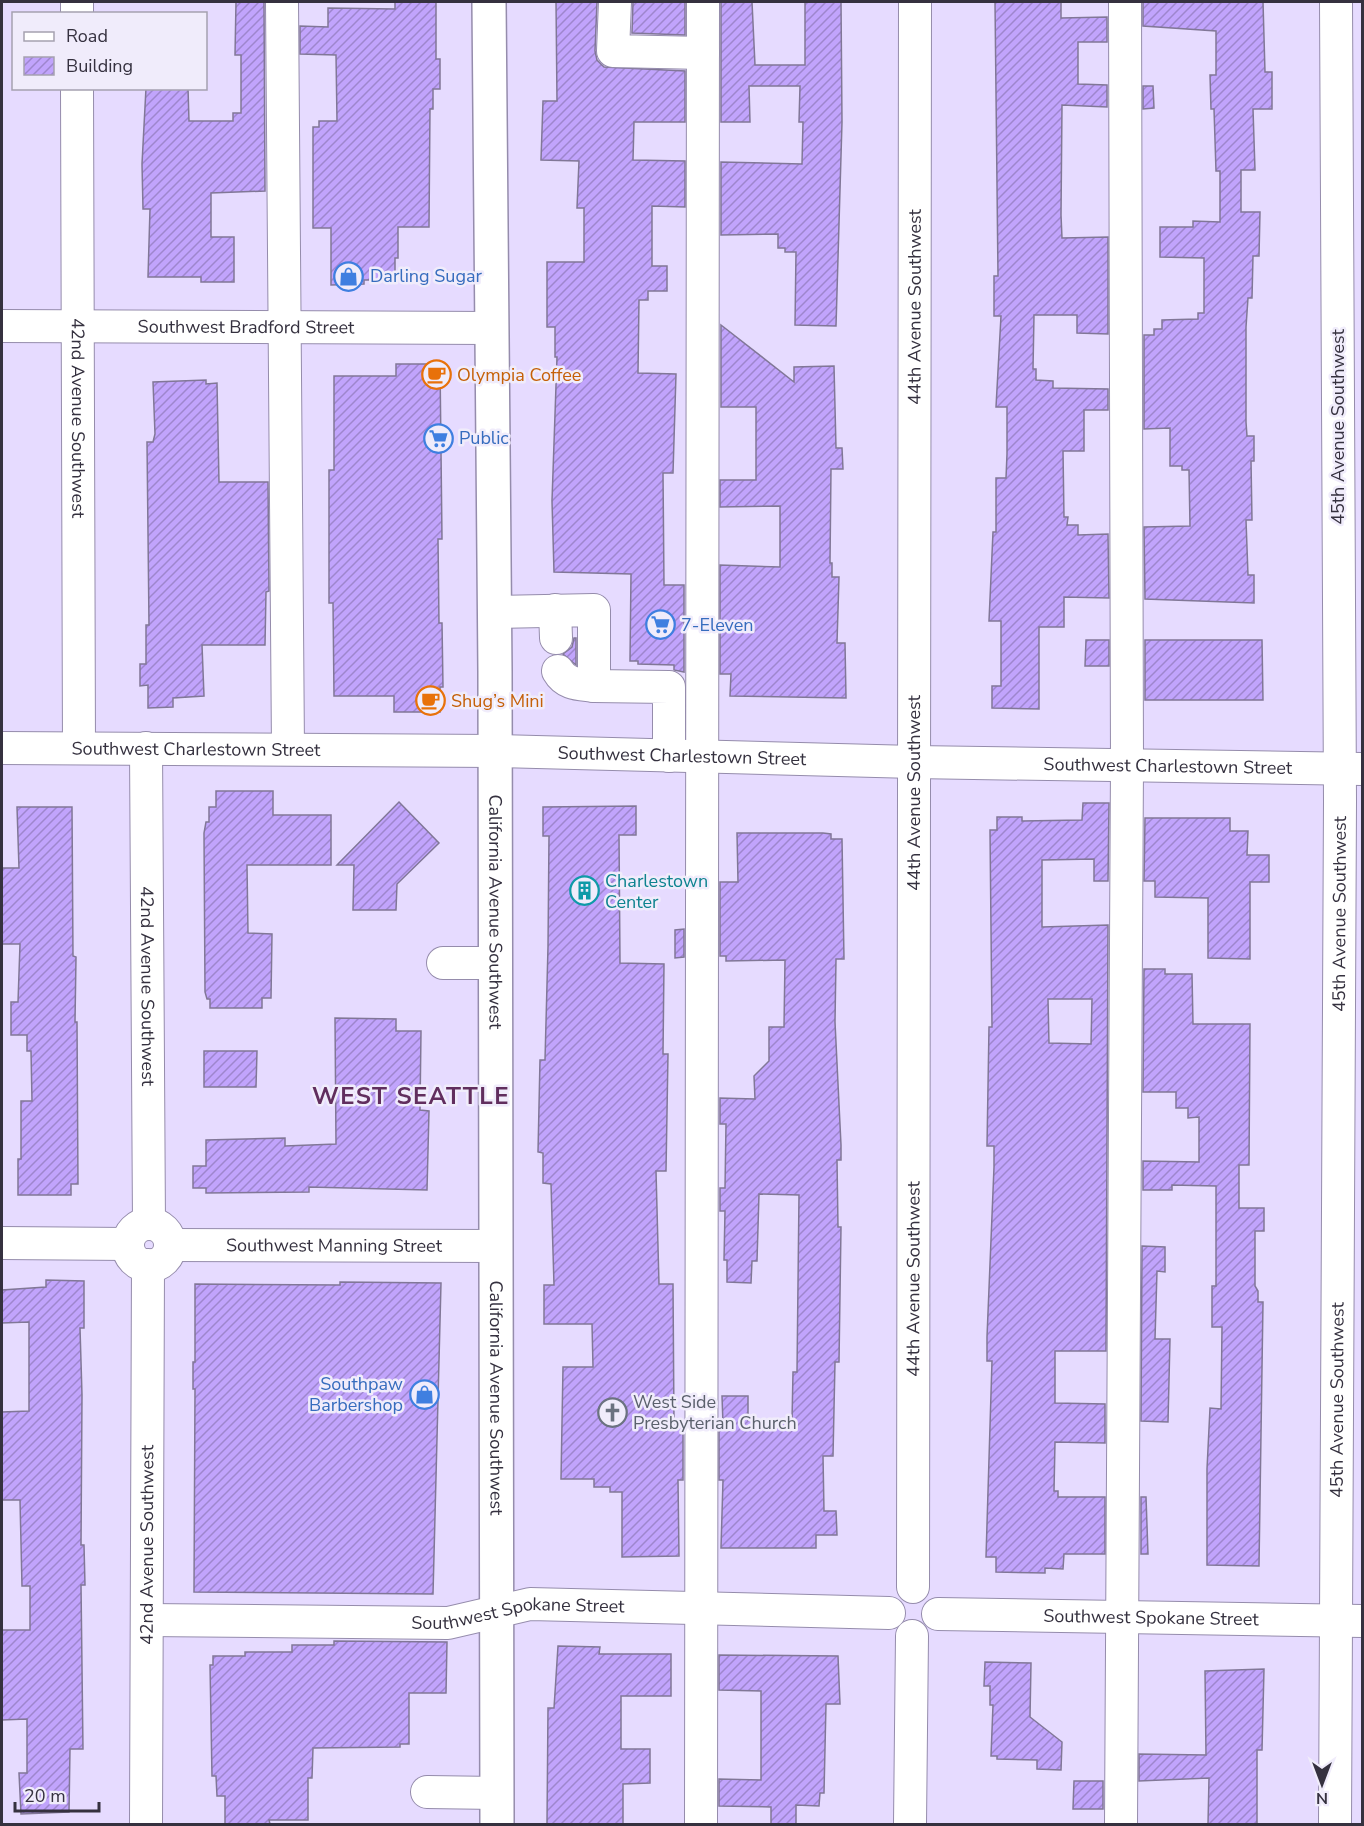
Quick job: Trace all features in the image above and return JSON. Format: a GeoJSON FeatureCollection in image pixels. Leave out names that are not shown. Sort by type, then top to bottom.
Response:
{"type":"FeatureCollection","features":[{"type":"Feature","properties":{"kind":"main road","name":"California Avenue Southwest"},"geometry":{"type":"LineString","coordinates":[[489,2],[495,751],[497,1809]]}},
{"type":"Feature","properties":{"kind":"street"},"geometry":{"type":"LineString","coordinates":[[282,2],[288,749]]}},
{"type":"Feature","properties":{"kind":"street"},"geometry":{"type":"LineString","coordinates":[[615,2],[614,51],[703,53]]}},
{"type":"Feature","properties":{"kind":"street"},"geometry":{"type":"LineString","coordinates":[[701,1824],[704,756],[703,2]]}},
{"type":"Feature","properties":{"kind":"street","name":"44th Avenue Southwest"},"geometry":{"type":"LineString","coordinates":[[913,1587],[915,2]]}},
{"type":"Feature","properties":{"kind":"street"},"geometry":{"type":"LineString","coordinates":[[1121,1824],[1127,765],[1125,2]]}},
{"type":"Feature","properties":{"kind":"street","name":"45th Avenue Southwest"},"geometry":{"type":"LineString","coordinates":[[1335,1824],[1350,1620],[1351,769],[1336,2]]}},
{"type":"Feature","properties":{"kind":"street","name":"42nd Avenue Southwest"},"geometry":{"type":"LineString","coordinates":[[77,90],[79,748]]}},
{"type":"Feature","properties":{"kind":"street","name":"Southwest Bradford Street"},"geometry":{"type":"LineString","coordinates":[[2,326],[492,328]]}},
{"type":"Feature","properties":{"kind":"street"},"geometry":{"type":"LineString","coordinates":[[494,612],[556,624],[594,610],[594,686]]}},
{"type":"Feature","properties":{"kind":"street"},"geometry":{"type":"LineString","coordinates":[[558,671],[562,678],[573,684],[669,687],[669,756]]}},
{"type":"Feature","properties":{"kind":"street","name":"Southwest Charlestown Street"},"geometry":{"type":"LineString","coordinates":[[2,748],[495,751],[914,762],[1351,769]]}},
{"type":"Feature","properties":{"kind":"street","name":"42nd Avenue Southwest"},"geometry":{"type":"LineString","coordinates":[[146,748],[149,1245],[146,1824]]}},
{"type":"Feature","properties":{"kind":"street"},"geometry":{"type":"LineString","coordinates":[[443,963],[495,963]]}},
{"type":"Feature","properties":{"kind":"street","name":"Southwest Manning Street"},"geometry":{"type":"LineString","coordinates":[[2,1243],[496,1246]]}},
{"type":"Feature","properties":{"kind":"street"},"geometry":{"type":"LineString","coordinates":[[913,1587],[931,1593],[938,1614],[932,1628],[925,1634],[912,1636],[900,1632],[894,1626],[889,1613],[895,1594],[901,1589],[913,1587]]}},
{"type":"Feature","properties":{"kind":"street","name":"Southwest Spokane Street"},"geometry":{"type":"LineString","coordinates":[[147,1620],[448,1623],[530,1604],[889,1613]]}},
{"type":"Feature","properties":{"kind":"street","name":"Southwest Spokane Street"},"geometry":{"type":"LineString","coordinates":[[938,1614],[1350,1620]]}},
{"type":"Feature","properties":{"kind":"street"},"geometry":{"type":"LineString","coordinates":[[910,1824],[912,1636]]}},
{"type":"Feature","properties":{"kind":"street"},"geometry":{"type":"LineString","coordinates":[[428,1792],[497,1809]]}},
{"type":"Feature","properties":{"kind":"building"},"geometry":{"type":"Polygon","coordinates":[[[236,2],[264,2],[265,191],[211,193],[211,237],[234,237],[234,282],[201,282],[201,277],[148,277],[150,209],[143,209],[142,164],[146,90],[188,90],[189,121],[233,121],[233,113],[241,113],[241,55],[235,55],[236,2]]]}},
{"type":"Feature","properties":{"kind":"building"},"geometry":{"type":"Polygon","coordinates":[[[395,2],[436,2],[436,59],[440,59],[440,89],[433,89],[433,109],[430,109],[429,227],[398,227],[398,258],[395,258],[395,273],[380,273],[380,280],[364,280],[364,284],[331,285],[331,228],[313,228],[313,127],[319,127],[319,121],[337,121],[336,55],[300,54],[300,26],[328,27],[328,8],[395,9],[395,2]]]}},
{"type":"Feature","properties":{"kind":"building"},"geometry":{"type":"Polygon","coordinates":[[[556,2],[597,2],[595,51],[597,60],[604,67],[685,71],[685,122],[634,122],[633,160],[685,161],[685,207],[652,206],[652,266],[667,266],[667,291],[648,291],[648,300],[639,300],[638,373],[676,374],[673,473],[663,473],[664,585],[684,585],[684,672],[674,670],[674,665],[638,664],[638,661],[630,661],[631,574],[554,572],[552,501],[557,357],[555,357],[555,327],[547,327],[547,262],[584,262],[584,208],[577,208],[579,161],[541,160],[543,101],[557,101],[556,2]]]}},
{"type":"Feature","properties":{"kind":"building"},"geometry":{"type":"Polygon","coordinates":[[[633,2],[685,2],[685,35],[632,33],[633,2]]]}},
{"type":"Feature","properties":{"kind":"building"},"geometry":{"type":"Polygon","coordinates":[[[721,2],[752,2],[755,65],[805,65],[805,2],[841,2],[842,122],[836,326],[795,325],[796,252],[785,252],[785,248],[778,248],[778,234],[721,235],[721,162],[802,164],[803,122],[799,122],[800,86],[749,86],[750,122],[721,122],[721,2]]]}},
{"type":"Feature","properties":{"kind":"building"},"geometry":{"type":"Polygon","coordinates":[[[995,2],[1061,2],[1061,18],[1107,17],[1107,42],[1078,42],[1078,84],[1107,85],[1107,107],[1062,105],[1061,215],[1062,238],[1108,237],[1108,334],[1077,333],[1077,315],[1034,315],[1033,369],[1036,369],[1036,380],[1053,381],[1053,388],[1108,389],[1108,410],[1084,410],[1084,451],[1063,451],[1064,517],[1068,517],[1067,525],[1078,525],[1078,535],[1108,534],[1109,598],[1064,597],[1064,627],[1039,627],[1039,709],[992,708],[992,686],[1001,686],[1001,621],[989,621],[993,532],[996,532],[996,478],[1006,478],[1007,454],[1007,407],[996,407],[1001,316],[994,316],[994,276],[998,276],[995,2]]]}},
{"type":"Feature","properties":{"kind":"building"},"geometry":{"type":"Polygon","coordinates":[[[1143,2],[1263,2],[1265,72],[1272,72],[1272,109],[1253,109],[1255,170],[1241,170],[1241,212],[1260,212],[1259,256],[1253,256],[1252,298],[1248,298],[1246,327],[1246,422],[1247,436],[1254,436],[1254,461],[1251,461],[1252,520],[1246,520],[1248,575],[1254,575],[1254,603],[1145,599],[1144,527],[1190,526],[1189,470],[1182,470],[1182,466],[1170,466],[1170,428],[1144,429],[1144,335],[1154,335],[1154,329],[1162,329],[1162,320],[1198,319],[1198,313],[1204,313],[1204,258],[1160,257],[1160,227],[1193,227],[1193,221],[1220,222],[1220,171],[1216,171],[1214,109],[1211,109],[1210,75],[1216,75],[1216,31],[1143,26],[1143,2]]]}},
{"type":"Feature","properties":{"kind":"building"},"geometry":{"type":"Polygon","coordinates":[[[1143,86],[1153,86],[1154,108],[1143,109],[1143,86]]]}},
{"type":"Feature","properties":{"kind":"building"},"geometry":{"type":"Polygon","coordinates":[[[721,325],[794,382],[794,367],[834,366],[836,448],[842,448],[843,469],[831,469],[830,563],[832,563],[832,577],[839,577],[837,643],[845,643],[846,698],[730,696],[731,674],[720,674],[720,565],[780,567],[780,506],[720,507],[720,480],[756,480],[756,407],[721,407],[721,325]]]}},
{"type":"Feature","properties":{"kind":"building"},"geometry":{"type":"Polygon","coordinates":[[[396,364],[440,364],[442,539],[438,539],[439,623],[442,623],[443,687],[440,687],[440,712],[394,712],[394,696],[334,696],[333,603],[329,603],[329,470],[334,470],[334,376],[396,376],[396,364]]]}},
{"type":"Feature","properties":{"kind":"building"},"geometry":{"type":"Polygon","coordinates":[[[206,380],[206,384],[217,383],[219,482],[268,482],[269,591],[266,592],[265,645],[202,645],[204,696],[173,698],[173,707],[148,708],[148,685],[140,686],[140,664],[146,664],[146,625],[149,625],[147,442],[153,442],[155,434],[153,382],[206,380]]]}},
{"type":"Feature","properties":{"kind":"building"},"geometry":{"type":"Polygon","coordinates":[[[574,638],[576,638],[576,665],[563,654],[572,647],[574,638]]]}},
{"type":"Feature","properties":{"kind":"building"},"geometry":{"type":"Polygon","coordinates":[[[1086,640],[1109,640],[1109,666],[1085,666],[1086,640]]]}},
{"type":"Feature","properties":{"kind":"building"},"geometry":{"type":"Polygon","coordinates":[[[1145,640],[1262,640],[1263,700],[1145,700],[1145,640]]]}},
{"type":"Feature","properties":{"kind":"building"},"geometry":{"type":"Polygon","coordinates":[[[216,791],[273,791],[273,815],[331,815],[331,865],[247,865],[248,933],[272,934],[271,998],[262,998],[262,1008],[210,1008],[210,999],[207,999],[205,992],[204,833],[206,822],[209,822],[209,807],[216,807],[216,791]]]}},
{"type":"Feature","properties":{"kind":"building"},"geometry":{"type":"Polygon","coordinates":[[[399,802],[439,843],[397,884],[396,910],[353,910],[354,865],[337,865],[399,802]]]}},
{"type":"Feature","properties":{"kind":"building"},"geometry":{"type":"Polygon","coordinates":[[[1083,803],[1109,803],[1108,881],[1094,881],[1094,859],[1042,860],[1042,927],[1108,925],[1106,1351],[1055,1351],[1055,1403],[1105,1404],[1105,1443],[1055,1442],[1054,1491],[1058,1491],[1058,1497],[1105,1497],[1105,1554],[1064,1554],[1063,1569],[1045,1568],[1045,1573],[996,1572],[996,1557],[986,1557],[992,1361],[987,1361],[987,1337],[994,1167],[994,1146],[987,1146],[989,1027],[992,1027],[990,830],[997,830],[997,817],[1022,817],[1022,821],[1082,820],[1083,803]],[[1048,999],[1049,1043],[1091,1044],[1092,999],[1048,999]]]}},
{"type":"Feature","properties":{"kind":"building"},"geometry":{"type":"Polygon","coordinates":[[[636,806],[636,835],[619,835],[620,963],[664,964],[663,1054],[668,1054],[666,1171],[656,1171],[659,1284],[673,1284],[674,1424],[683,1424],[683,1480],[678,1480],[679,1556],[622,1557],[622,1492],[610,1492],[610,1487],[594,1487],[594,1479],[561,1479],[563,1367],[593,1367],[592,1324],[544,1324],[544,1285],[554,1285],[551,1184],[543,1183],[543,1153],[538,1152],[540,1060],[545,1060],[548,947],[549,836],[543,836],[543,807],[636,806]]]}},
{"type":"Feature","properties":{"kind":"building"},"geometry":{"type":"Polygon","coordinates":[[[17,807],[72,807],[78,1184],[71,1184],[71,1195],[18,1195],[18,1159],[21,1159],[21,1101],[32,1101],[31,1051],[27,1051],[27,1035],[11,1035],[11,1002],[18,1002],[20,944],[2,944],[2,868],[19,868],[17,807]]]}},
{"type":"Feature","properties":{"kind":"building"},"geometry":{"type":"Polygon","coordinates":[[[1145,818],[1230,818],[1230,831],[1248,831],[1247,855],[1269,855],[1269,882],[1250,882],[1250,959],[1208,958],[1208,898],[1155,897],[1155,881],[1144,881],[1145,818]]]}},
{"type":"Feature","properties":{"kind":"building"},"geometry":{"type":"Polygon","coordinates":[[[737,833],[823,833],[831,834],[831,839],[842,839],[844,959],[836,959],[835,1022],[841,1145],[841,1160],[837,1160],[838,1227],[841,1227],[839,1362],[835,1362],[833,1456],[823,1456],[824,1511],[836,1511],[837,1535],[816,1535],[816,1548],[721,1548],[723,1480],[719,1480],[719,1424],[723,1424],[722,1396],[748,1396],[748,1420],[792,1421],[793,1372],[797,1372],[799,1195],[759,1194],[757,1261],[752,1261],[751,1283],[727,1282],[727,1260],[724,1260],[725,1211],[720,1211],[720,1188],[725,1188],[726,1124],[720,1124],[720,1098],[755,1099],[754,1076],[769,1061],[769,1027],[784,1027],[785,960],[726,961],[726,956],[720,956],[720,882],[738,882],[737,833]]]}},
{"type":"Feature","properties":{"kind":"building"},"geometry":{"type":"Polygon","coordinates":[[[684,929],[684,957],[675,958],[675,930],[684,929]]]}},
{"type":"Feature","properties":{"kind":"building"},"geometry":{"type":"Polygon","coordinates":[[[1144,969],[1165,969],[1165,974],[1192,974],[1193,1024],[1250,1024],[1249,1165],[1239,1165],[1239,1208],[1264,1208],[1264,1231],[1255,1231],[1255,1286],[1258,1291],[1258,1302],[1263,1302],[1259,1566],[1207,1565],[1207,1469],[1210,1408],[1221,1409],[1222,1327],[1212,1327],[1212,1286],[1216,1286],[1216,1186],[1172,1185],[1172,1190],[1143,1190],[1143,1161],[1199,1162],[1199,1117],[1188,1118],[1188,1108],[1176,1108],[1176,1092],[1143,1092],[1144,969]]]}},
{"type":"Feature","properties":{"kind":"building"},"geometry":{"type":"Polygon","coordinates":[[[335,1018],[396,1019],[396,1031],[421,1031],[420,1110],[429,1111],[427,1190],[309,1187],[309,1192],[206,1193],[206,1188],[193,1188],[193,1166],[206,1166],[206,1140],[285,1138],[285,1146],[336,1144],[335,1018]]]}},
{"type":"Feature","properties":{"kind":"building"},"geometry":{"type":"Polygon","coordinates":[[[204,1051],[257,1051],[256,1087],[204,1087],[204,1051]]]}},
{"type":"Feature","properties":{"kind":"building"},"geometry":{"type":"Polygon","coordinates":[[[1142,1246],[1165,1247],[1165,1272],[1157,1271],[1155,1339],[1170,1339],[1168,1422],[1141,1421],[1142,1246]]]}},
{"type":"Feature","properties":{"kind":"building"},"geometry":{"type":"Polygon","coordinates":[[[46,1280],[84,1281],[84,1328],[80,1328],[81,1545],[84,1545],[85,1585],[81,1585],[83,1749],[70,1749],[69,1812],[21,1814],[19,1773],[27,1773],[27,1719],[2,1720],[2,1630],[30,1630],[30,1586],[22,1586],[20,1500],[2,1500],[2,1412],[29,1411],[29,1322],[2,1323],[2,1290],[46,1287],[46,1280]]]}},
{"type":"Feature","properties":{"kind":"building"},"geometry":{"type":"Polygon","coordinates":[[[340,1282],[441,1283],[433,1594],[194,1592],[195,1284],[340,1285],[340,1282]]]}},
{"type":"Feature","properties":{"kind":"building"},"geometry":{"type":"Polygon","coordinates":[[[1141,1497],[1146,1497],[1148,1554],[1141,1554],[1141,1497]]]}},
{"type":"Feature","properties":{"kind":"building"},"geometry":{"type":"Polygon","coordinates":[[[334,1641],[447,1642],[446,1693],[409,1693],[409,1744],[400,1744],[400,1747],[313,1748],[312,1778],[308,1778],[308,1820],[269,1820],[270,1824],[225,1824],[225,1796],[217,1796],[216,1776],[212,1776],[210,1665],[213,1665],[213,1656],[245,1656],[245,1652],[292,1652],[292,1645],[334,1645],[334,1641]]]}},
{"type":"Feature","properties":{"kind":"building"},"geometry":{"type":"Polygon","coordinates":[[[558,1646],[600,1647],[599,1654],[671,1654],[671,1696],[621,1696],[621,1749],[650,1749],[650,1783],[623,1784],[623,1824],[547,1824],[548,1708],[554,1708],[558,1646]]]}},
{"type":"Feature","properties":{"kind":"building"},"geometry":{"type":"Polygon","coordinates":[[[719,1655],[838,1656],[840,1704],[826,1704],[824,1793],[820,1793],[819,1806],[796,1805],[796,1824],[771,1824],[771,1807],[719,1806],[719,1779],[761,1780],[761,1691],[719,1690],[719,1655]]]}},
{"type":"Feature","properties":{"kind":"building"},"geometry":{"type":"Polygon","coordinates":[[[985,1662],[1031,1663],[1030,1717],[1062,1742],[1061,1770],[1037,1769],[1037,1760],[997,1759],[997,1756],[991,1756],[993,1705],[990,1705],[990,1686],[984,1686],[985,1662]]]}},
{"type":"Feature","properties":{"kind":"building"},"geometry":{"type":"Polygon","coordinates":[[[1264,1669],[1262,1750],[1257,1750],[1257,1824],[1208,1824],[1209,1778],[1139,1781],[1139,1754],[1206,1755],[1205,1671],[1264,1669]]]}},
{"type":"Feature","properties":{"kind":"building"},"geometry":{"type":"Polygon","coordinates":[[[1074,1781],[1103,1781],[1103,1809],[1073,1809],[1074,1781]]]}},
{"type":"Feature","properties":{"kind":"place","name":"Darling Sugar"},"geometry":{"type":"Point","coordinates":[349,276]}},
{"type":"Feature","properties":{"kind":"place","name":"Olympia Coffee"},"geometry":{"type":"Point","coordinates":[436,375]}},
{"type":"Feature","properties":{"kind":"place","name":"Public"},"geometry":{"type":"Point","coordinates":[438,438]}},
{"type":"Feature","properties":{"kind":"place","name":"7-Eleven"},"geometry":{"type":"Point","coordinates":[660,625]}},
{"type":"Feature","properties":{"kind":"place","name":"Shug’s Mini"},"geometry":{"type":"Point","coordinates":[430,701]}},
{"type":"Feature","properties":{"kind":"place","name":"Charlestown Center"},"geometry":{"type":"Point","coordinates":[584,891]}},
{"type":"Feature","properties":{"kind":"place","name":"Southpaw Barbershop"},"geometry":{"type":"Point","coordinates":[424,1394]}},
{"type":"Feature","properties":{"kind":"place","name":"West Side Presbyterian Church"},"geometry":{"type":"Point","coordinates":[612,1412]}},
{"type":"Feature","properties":{"kind":"district","name":"WEST SEATTLE"},"geometry":{"type":"Point","coordinates":[411,1096]}}]}
